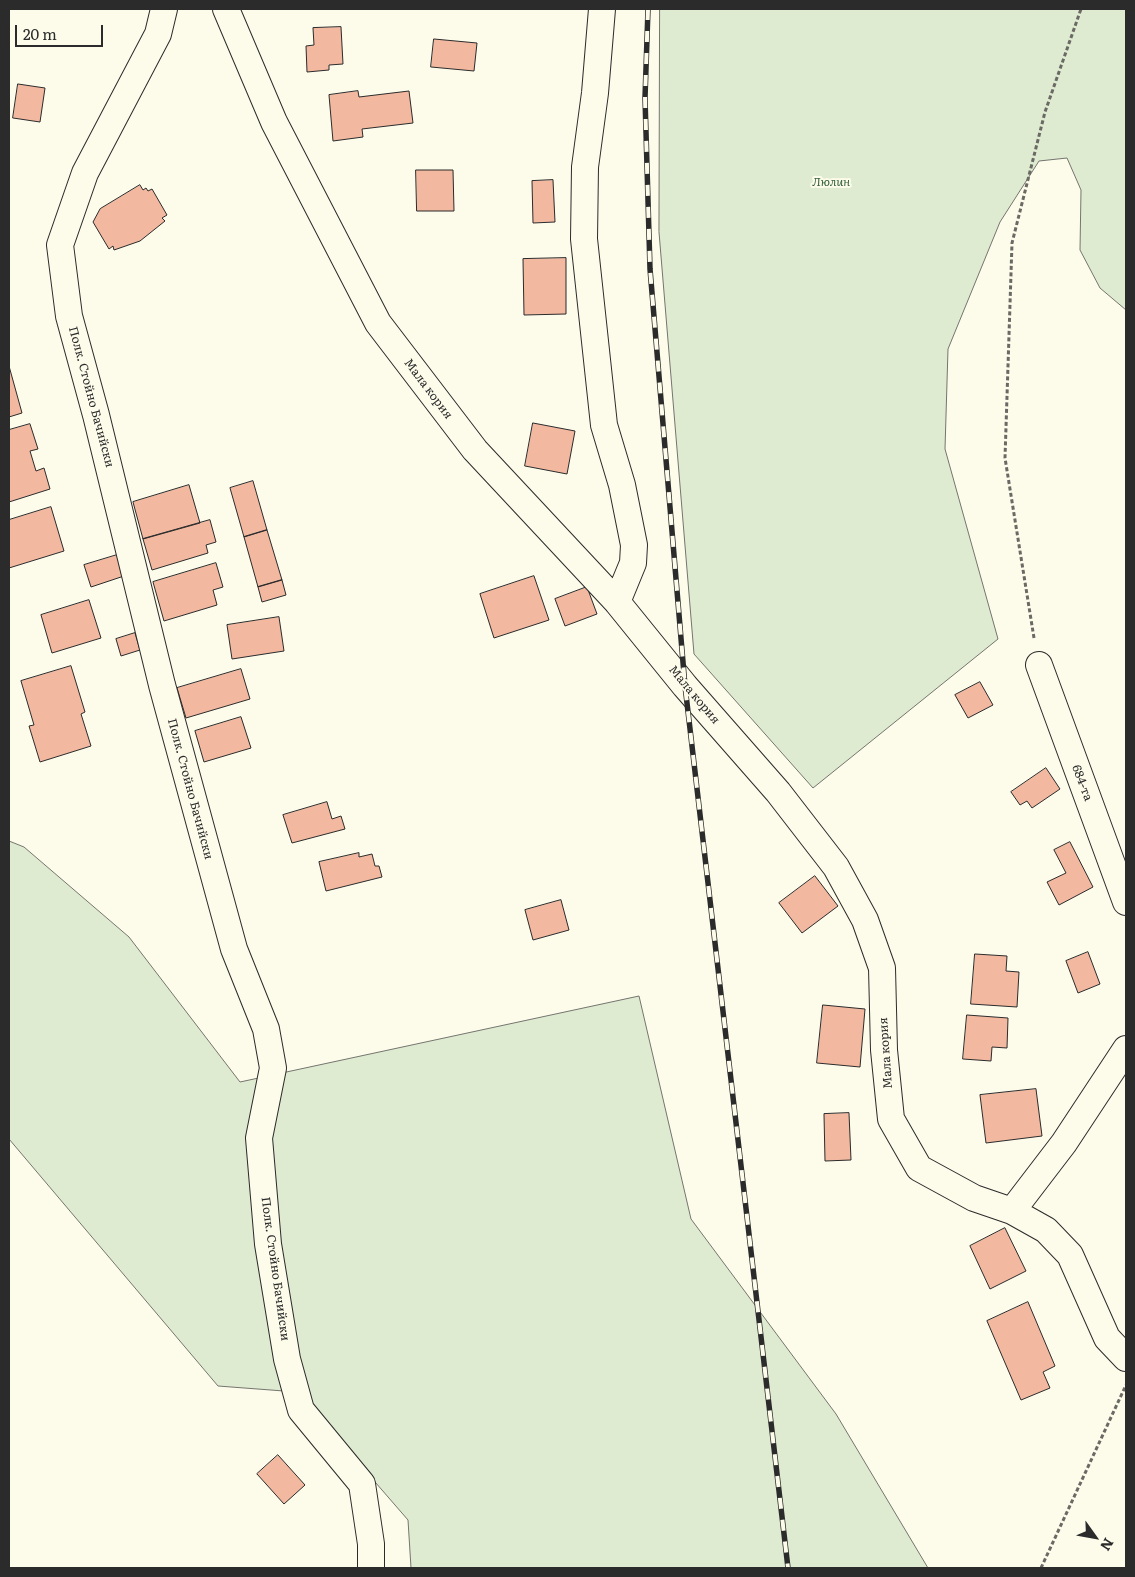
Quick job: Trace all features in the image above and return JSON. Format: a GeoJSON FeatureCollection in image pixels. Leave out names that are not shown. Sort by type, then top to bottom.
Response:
{"type":"FeatureCollection","features":[{"type":"Feature","properties":{"kind":"street","name":"Полк. Стойно Бачийски"},"geometry":{"type":"LineString","coordinates":[[164,9],[158,34],[84,173],[60,245],[70,316],[162,685],[234,949],[266,1029],[273,1068],[259,1138],[268,1244],[287,1359],[301,1410],[362,1484],[371,1544],[371,1568]]}},
{"type":"Feature","properties":{"kind":"street","name":"Мала кория"},"geometry":{"type":"LineString","coordinates":[[226,9],[274,122],[378,323],[475,450],[617,602],[685,686],[778,792],[836,867],[865,920],[882,968],[884,1050],[891,1119],[919,1168],[974,1198],[1012,1212],[1046,1230],[1070,1255],[1107,1338],[1126,1358]]}},
{"type":"Feature","properties":{"kind":"street"},"geometry":{"type":"LineString","coordinates":[[602,9],[595,93],[585,167],[584,239],[604,425],[622,485],[634,545],[633,563],[617,602]]}},
{"type":"Feature","properties":{"kind":"street","name":"684-та"},"geometry":{"type":"LineString","coordinates":[[1038,665],[1126,902]]}},
{"type":"Feature","properties":{"kind":"street"},"geometry":{"type":"LineString","coordinates":[[1012,1212],[1064,1142],[1126,1049]]}},
{"type":"Feature","properties":{"kind":"path"},"geometry":{"type":"LineString","coordinates":[[1038,665],[1005,458],[1012,243],[1045,112],[1081,9]]}},
{"type":"Feature","properties":{"kind":"path"},"geometry":{"type":"LineString","coordinates":[[1041,1568],[1126,1384]]}},
{"type":"Feature","properties":{"kind":"green space","name":"Люлин"},"geometry":{"type":"Polygon","coordinates":[[[660,9],[1126,9],[1126,310],[1100,288],[1080,250],[1081,190],[1067,158],[1039,161],[1000,222],[948,349],[945,449],[998,639],[813,788],[694,654],[659,232],[660,9]]]}},
{"type":"Feature","properties":{"kind":"green space"},"geometry":{"type":"Polygon","coordinates":[[[9,841],[24,847],[129,937],[240,1082],[639,996],[691,1219],[836,1414],[928,1568],[411,1568],[408,1520],[297,1392],[218,1386],[9,1139],[9,841]]]}},
{"type":"Feature","properties":{"kind":"building"},"geometry":{"type":"Polygon","coordinates":[[[341,27],[343,64],[329,65],[329,70],[307,72],[306,46],[314,45],[313,28],[341,27]]]}},
{"type":"Feature","properties":{"kind":"building"},"geometry":{"type":"Polygon","coordinates":[[[434,39],[477,43],[474,71],[431,67],[434,39]]]}},
{"type":"Feature","properties":{"kind":"building"},"geometry":{"type":"Polygon","coordinates":[[[18,84],[45,88],[40,122],[13,118],[18,84]]]}},
{"type":"Feature","properties":{"kind":"building"},"geometry":{"type":"Polygon","coordinates":[[[358,91],[359,97],[409,91],[413,123],[362,129],[363,137],[333,141],[329,95],[358,91]]]}},
{"type":"Feature","properties":{"kind":"building"},"geometry":{"type":"Polygon","coordinates":[[[416,170],[453,170],[454,211],[417,211],[416,170]]]}},
{"type":"Feature","properties":{"kind":"building"},"geometry":{"type":"Polygon","coordinates":[[[553,180],[555,222],[533,223],[532,181],[553,180]]]}},
{"type":"Feature","properties":{"kind":"building"},"geometry":{"type":"Polygon","coordinates":[[[140,185],[143,190],[146,188],[148,191],[152,189],[167,215],[162,218],[165,221],[140,241],[114,250],[113,246],[109,249],[93,222],[100,209],[140,185]]]}},
{"type":"Feature","properties":{"kind":"building"},"geometry":{"type":"Polygon","coordinates":[[[566,258],[566,314],[524,315],[523,259],[566,258]]]}},
{"type":"Feature","properties":{"kind":"building"},"geometry":{"type":"Polygon","coordinates":[[[9,366],[22,413],[9,417],[9,366]]]}},
{"type":"Feature","properties":{"kind":"building"},"geometry":{"type":"Polygon","coordinates":[[[533,423],[575,431],[567,474],[525,466],[533,423]]]}},
{"type":"Feature","properties":{"kind":"building"},"geometry":{"type":"Polygon","coordinates":[[[30,424],[38,449],[30,451],[36,471],[44,468],[50,489],[9,502],[9,430],[30,424]]]}},
{"type":"Feature","properties":{"kind":"building"},"geometry":{"type":"Polygon","coordinates":[[[253,481],[267,530],[244,537],[230,488],[253,481]]]}},
{"type":"Feature","properties":{"kind":"building"},"geometry":{"type":"Polygon","coordinates":[[[189,485],[200,523],[143,539],[133,502],[189,485]]]}},
{"type":"Feature","properties":{"kind":"building"},"geometry":{"type":"Polygon","coordinates":[[[51,507],[64,551],[9,568],[9,520],[51,507]]]}},
{"type":"Feature","properties":{"kind":"building"},"geometry":{"type":"Polygon","coordinates":[[[210,520],[216,542],[206,545],[208,553],[152,570],[143,539],[210,520]]]}},
{"type":"Feature","properties":{"kind":"building"},"geometry":{"type":"Polygon","coordinates":[[[267,530],[282,580],[258,587],[244,537],[267,530]]]}},
{"type":"Feature","properties":{"kind":"building"},"geometry":{"type":"Polygon","coordinates":[[[117,555],[124,576],[91,587],[84,565],[117,555]]]}},
{"type":"Feature","properties":{"kind":"building"},"geometry":{"type":"Polygon","coordinates":[[[216,563],[223,587],[213,590],[217,605],[164,621],[153,582],[216,563]]]}},
{"type":"Feature","properties":{"kind":"building"},"geometry":{"type":"Polygon","coordinates":[[[534,576],[549,620],[494,638],[480,594],[534,576]]]}},
{"type":"Feature","properties":{"kind":"building"},"geometry":{"type":"Polygon","coordinates":[[[282,580],[286,595],[262,602],[258,587],[282,580]]]}},
{"type":"Feature","properties":{"kind":"building"},"geometry":{"type":"Polygon","coordinates":[[[587,587],[597,614],[565,626],[555,599],[587,587]]]}},
{"type":"Feature","properties":{"kind":"building"},"geometry":{"type":"Polygon","coordinates":[[[89,600],[101,638],[52,653],[41,615],[89,600]]]}},
{"type":"Feature","properties":{"kind":"building"},"geometry":{"type":"Polygon","coordinates":[[[279,617],[284,651],[232,659],[227,625],[279,617]]]}},
{"type":"Feature","properties":{"kind":"building"},"geometry":{"type":"Polygon","coordinates":[[[135,633],[140,650],[121,656],[116,639],[135,633]]]}},
{"type":"Feature","properties":{"kind":"building"},"geometry":{"type":"Polygon","coordinates":[[[71,666],[85,712],[81,714],[91,746],[40,762],[29,726],[34,725],[21,681],[71,666]]]}},
{"type":"Feature","properties":{"kind":"building"},"geometry":{"type":"Polygon","coordinates":[[[241,669],[250,699],[186,718],[177,688],[241,669]]]}},
{"type":"Feature","properties":{"kind":"building"},"geometry":{"type":"Polygon","coordinates":[[[980,682],[993,705],[968,718],[955,695],[980,682]]]}},
{"type":"Feature","properties":{"kind":"building"},"geometry":{"type":"Polygon","coordinates":[[[241,717],[251,748],[204,762],[195,731],[241,717]]]}},
{"type":"Feature","properties":{"kind":"building"},"geometry":{"type":"Polygon","coordinates":[[[1046,768],[1060,789],[1032,808],[1027,801],[1020,805],[1011,792],[1046,768]]]}},
{"type":"Feature","properties":{"kind":"building"},"geometry":{"type":"Polygon","coordinates":[[[327,802],[332,819],[341,816],[345,829],[292,843],[283,815],[327,802]]]}},
{"type":"Feature","properties":{"kind":"building"},"geometry":{"type":"Polygon","coordinates":[[[1070,842],[1093,887],[1059,905],[1047,882],[1066,873],[1054,850],[1070,842]]]}},
{"type":"Feature","properties":{"kind":"building"},"geometry":{"type":"Polygon","coordinates":[[[359,853],[359,857],[372,854],[375,866],[379,866],[382,877],[326,891],[319,862],[359,853]]]}},
{"type":"Feature","properties":{"kind":"building"},"geometry":{"type":"Polygon","coordinates":[[[815,876],[838,906],[802,933],[779,903],[815,876]]]}},
{"type":"Feature","properties":{"kind":"building"},"geometry":{"type":"Polygon","coordinates":[[[561,900],[569,930],[533,940],[525,910],[561,900]]]}},
{"type":"Feature","properties":{"kind":"building"},"geometry":{"type":"Polygon","coordinates":[[[1088,952],[1100,984],[1078,993],[1066,961],[1088,952]]]}},
{"type":"Feature","properties":{"kind":"building"},"geometry":{"type":"Polygon","coordinates":[[[975,954],[1007,956],[1006,971],[1019,972],[1017,1007],[971,1004],[975,954]]]}},
{"type":"Feature","properties":{"kind":"building"},"geometry":{"type":"Polygon","coordinates":[[[823,1005],[865,1009],[860,1067],[817,1063],[823,1005]]]}},
{"type":"Feature","properties":{"kind":"building"},"geometry":{"type":"Polygon","coordinates":[[[967,1015],[1008,1018],[1007,1048],[992,1047],[991,1061],[963,1059],[967,1015]]]}},
{"type":"Feature","properties":{"kind":"building"},"geometry":{"type":"Polygon","coordinates":[[[1036,1089],[1042,1136],[986,1143],[980,1095],[1036,1089]]]}},
{"type":"Feature","properties":{"kind":"building"},"geometry":{"type":"Polygon","coordinates":[[[849,1113],[851,1160],[825,1161],[824,1114],[849,1113]]]}},
{"type":"Feature","properties":{"kind":"building"},"geometry":{"type":"Polygon","coordinates":[[[1005,1228],[1026,1271],[990,1289],[970,1246],[1005,1228]]]}},
{"type":"Feature","properties":{"kind":"building"},"geometry":{"type":"Polygon","coordinates":[[[1028,1302],[1055,1366],[1043,1372],[1050,1388],[1021,1400],[987,1321],[1028,1302]]]}},
{"type":"Feature","properties":{"kind":"building"},"geometry":{"type":"Polygon","coordinates":[[[278,1455],[305,1485],[284,1504],[257,1474],[278,1455]]]}},
{"type":"Feature","properties":{"kind":"railway"},"geometry":{"type":"LineString","coordinates":[[648,9],[645,98],[650,269],[685,686],[788,1568]]}}]}
